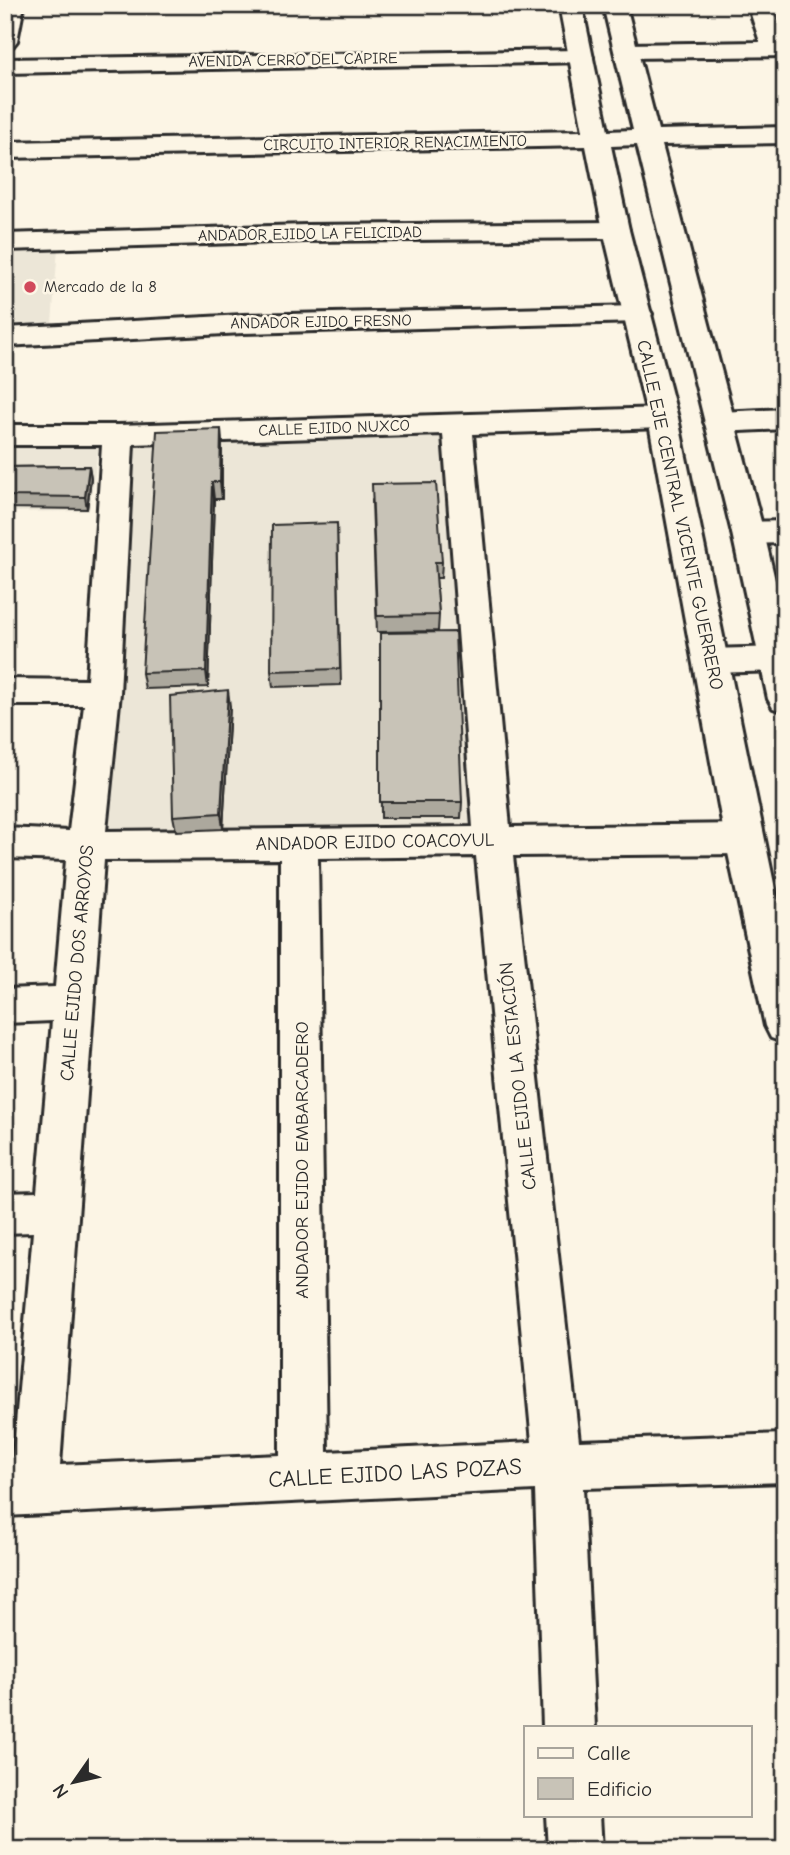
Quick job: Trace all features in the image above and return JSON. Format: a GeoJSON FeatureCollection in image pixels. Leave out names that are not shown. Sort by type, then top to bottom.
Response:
{"type":"FeatureCollection","features":[{"type":"Feature","properties":{"kind":"street"},"geometry":{"type":"LineString","coordinates":[[5,41],[13,5]]}},
{"type":"Feature","properties":{"kind":"street","name":"CALLE EJE CENTRAL VICENTE GUERRERO"},"geometry":{"type":"LineString","coordinates":[[570,5],[616,230],[663,418],[744,839],[785,1026]]}},
{"type":"Feature","properties":{"kind":"street"},"geometry":{"type":"LineString","coordinates":[[614,5],[780,659],[785,699]]}},
{"type":"Feature","properties":{"kind":"street"},"geometry":{"type":"LineString","coordinates":[[627,51],[780,49],[759,5]]}},
{"type":"Feature","properties":{"kind":"street","name":"AVENIDA CERRO DEL CAPIRE"},"geometry":{"type":"LineString","coordinates":[[5,66],[581,57]]}},
{"type":"Feature","properties":{"kind":"street","name":"CIRCUITO INTERIOR RENACIMIENTO"},"geometry":{"type":"LineString","coordinates":[[5,150],[785,135]]}},
{"type":"Feature","properties":{"kind":"street","name":"ANDADOR EJIDO LA FELICIDAD"},"geometry":{"type":"LineString","coordinates":[[5,242],[306,233],[616,230]]}},
{"type":"Feature","properties":{"kind":"street","name":"ANDADOR EJIDO FRESNO"},"geometry":{"type":"LineString","coordinates":[[5,337],[243,324],[638,314]]}},
{"type":"Feature","properties":{"kind":"street","name":"CALLE EJIDO NUXCO"},"geometry":{"type":"LineString","coordinates":[[5,435],[118,435],[663,418]]}},
{"type":"Feature","properties":{"kind":"street"},"geometry":{"type":"LineString","coordinates":[[719,422],[785,419]]}},
{"type":"Feature","properties":{"kind":"street","name":"CALLE EJIDO LA ESTACIÓN"},"geometry":{"type":"LineString","coordinates":[[457,424],[493,840],[558,1465],[569,1726]]}},
{"type":"Feature","properties":{"kind":"street","name":"CALLE EJIDO DOS ARROYOS"},"geometry":{"type":"LineString","coordinates":[[20,1491],[57,1211],[86,846],[103,693],[118,435]]}},
{"type":"Feature","properties":{"kind":"street"},"geometry":{"type":"LineString","coordinates":[[748,533],[785,532]]}},
{"type":"Feature","properties":{"kind":"street"},"geometry":{"type":"LineString","coordinates":[[710,661],[780,659]]}},
{"type":"Feature","properties":{"kind":"street"},"geometry":{"type":"LineString","coordinates":[[5,692],[103,693]]}},
{"type":"Feature","properties":{"kind":"street","name":"ANDADOR EJIDO COACOYUL"},"geometry":{"type":"LineString","coordinates":[[5,843],[86,846],[744,839]]}},
{"type":"Feature","properties":{"kind":"street","name":"ANDADOR EJIDO EMBARCADERO"},"geometry":{"type":"LineString","coordinates":[[299,843],[304,1476]]}},
{"type":"Feature","properties":{"kind":"street"},"geometry":{"type":"LineString","coordinates":[[5,1006],[73,1003]]}},
{"type":"Feature","properties":{"kind":"street"},"geometry":{"type":"LineString","coordinates":[[5,1213],[57,1211]]}},
{"type":"Feature","properties":{"kind":"street","name":"CALLE EJIDO LAS POZAS"},"geometry":{"type":"LineString","coordinates":[[20,1491],[558,1465],[785,1458]]}},
{"type":"Feature","properties":{"kind":"street"},"geometry":{"type":"LineString","coordinates":[[573,1816],[575,1850]]}},
{"type":"Feature","properties":{"kind":"shaded area","name":"Mercado de la 8"},"geometry":{"type":"Polygon","coordinates":[[[58,248],[52,323],[5,325],[5,250],[58,248]]]}},
{"type":"Feature","properties":{"kind":"shaded area"},"geometry":{"type":"Polygon","coordinates":[[[445,431],[478,831],[98,839],[128,440],[445,431]]]}},
{"type":"Feature","properties":{"kind":"shaded area"},"geometry":{"type":"Polygon","coordinates":[[[5,443],[99,443],[89,511],[5,512],[5,443]]]}},
{"type":"Feature","properties":{"kind":"building"},"geometry":{"type":"Polygon","coordinates":[[[221,429],[220,482],[212,482],[206,671],[142,673],[157,431],[221,429]]]}},
{"type":"Feature","properties":{"kind":"building"},"geometry":{"type":"Polygon","coordinates":[[[89,466],[85,497],[5,496],[5,467],[89,466]]]}},
{"type":"Feature","properties":{"kind":"building"},"geometry":{"type":"Polygon","coordinates":[[[436,483],[442,562],[435,562],[439,615],[377,616],[372,484],[436,483]]]}},
{"type":"Feature","properties":{"kind":"building"},"geometry":{"type":"Polygon","coordinates":[[[337,523],[340,669],[271,671],[272,525],[337,523]]]}},
{"type":"Feature","properties":{"kind":"building"},"geometry":{"type":"Polygon","coordinates":[[[455,632],[462,802],[380,802],[380,633],[455,632]]]}},
{"type":"Feature","properties":{"kind":"building"},"geometry":{"type":"Polygon","coordinates":[[[228,690],[221,813],[173,816],[170,696],[228,690]]]}},
{"type":"Feature","properties":{"kind":"place","name":"Mercado de la 8"},"geometry":{"type":"Point","coordinates":[30,287]}}]}
